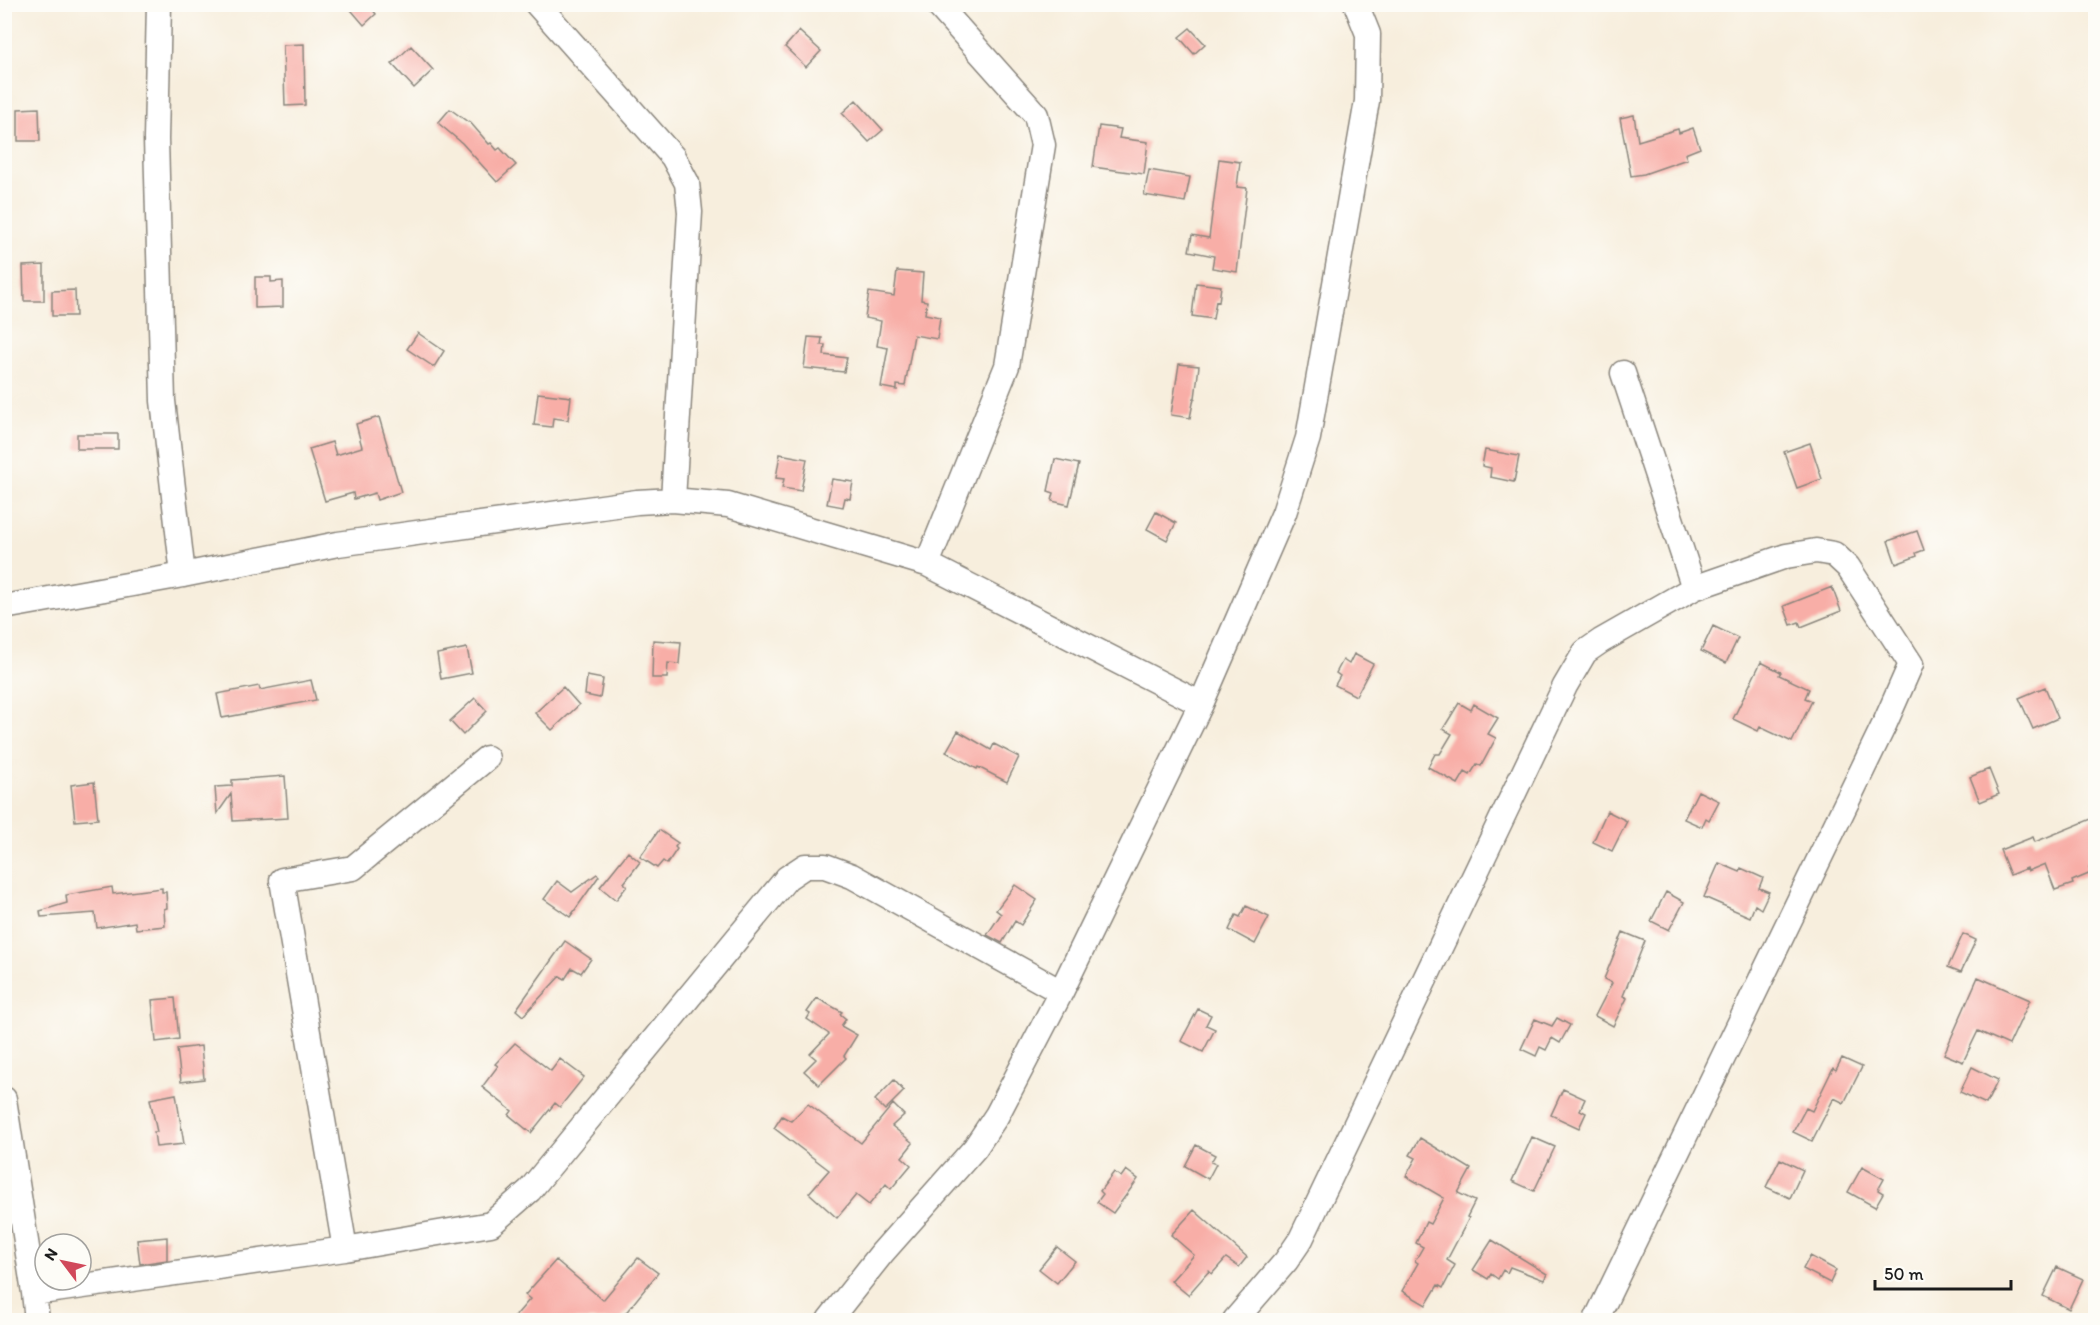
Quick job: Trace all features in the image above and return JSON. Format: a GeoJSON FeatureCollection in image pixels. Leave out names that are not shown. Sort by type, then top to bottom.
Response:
{"type":"FeatureCollection","features":[{"type":"Feature","properties":{"kind":"street"},"geometry":{"type":"LineString","coordinates":[[159,4],[156,139],[163,401],[183,575]]}},
{"type":"Feature","properties":{"kind":"street"},"geometry":{"type":"LineString","coordinates":[[537,4],[673,157],[687,183],[690,212],[673,500]]}},
{"type":"Feature","properties":{"kind":"street"},"geometry":{"type":"LineString","coordinates":[[927,564],[1006,366],[1043,146],[1036,115],[937,4]]}},
{"type":"Feature","properties":{"kind":"street"},"geometry":{"type":"LineString","coordinates":[[829,1320],[882,1253],[975,1148],[1008,1095],[1061,992],[1201,704],[1284,513],[1308,438],[1367,101],[1368,34],[1356,4]]}},
{"type":"Feature","properties":{"kind":"street"},"geometry":{"type":"LineString","coordinates":[[1623,373],[1694,588]]}},
{"type":"Feature","properties":{"kind":"street"},"geometry":{"type":"LineString","coordinates":[[4,607],[338,544],[637,502],[673,500],[728,505],[927,564],[1201,704]]}},
{"type":"Feature","properties":{"kind":"street"},"geometry":{"type":"LineString","coordinates":[[1235,1320],[1286,1261],[1301,1239],[1565,686],[1585,652],[1694,588],[1786,556],[1816,551],[1834,554],[1848,567],[1911,664],[1880,734],[1596,1320]]}},
{"type":"Feature","properties":{"kind":"street"},"geometry":{"type":"LineString","coordinates":[[345,1249],[282,880],[353,868],[487,758]]}},
{"type":"Feature","properties":{"kind":"street"},"geometry":{"type":"LineString","coordinates":[[34,1293],[345,1249],[491,1224],[530,1190],[787,878],[805,866],[825,866],[852,876],[1061,992]]}},
{"type":"Feature","properties":{"kind":"street"},"geometry":{"type":"LineString","coordinates":[[4,1099],[37,1320]]}},
{"type":"Feature","properties":{"kind":"building"},"geometry":{"type":"Polygon","coordinates":[[[346,4],[368,4],[376,14],[364,25],[346,4]]]}},
{"type":"Feature","properties":{"kind":"building"},"geometry":{"type":"Polygon","coordinates":[[[1190,28],[1205,44],[1194,54],[1179,37],[1190,28]]]}},
{"type":"Feature","properties":{"kind":"building"},"geometry":{"type":"Polygon","coordinates":[[[799,31],[821,51],[806,67],[785,47],[799,31]]]}},
{"type":"Feature","properties":{"kind":"building"},"geometry":{"type":"Polygon","coordinates":[[[304,44],[305,105],[285,106],[283,45],[304,44]]]}},
{"type":"Feature","properties":{"kind":"building"},"geometry":{"type":"Polygon","coordinates":[[[411,46],[433,70],[414,88],[392,64],[411,46]]]}},
{"type":"Feature","properties":{"kind":"building"},"geometry":{"type":"Polygon","coordinates":[[[856,100],[883,130],[869,142],[842,113],[856,100]]]}},
{"type":"Feature","properties":{"kind":"building"},"geometry":{"type":"Polygon","coordinates":[[[39,108],[40,141],[18,141],[18,109],[39,108]]]}},
{"type":"Feature","properties":{"kind":"building"},"geometry":{"type":"Polygon","coordinates":[[[450,109],[469,121],[489,144],[491,143],[497,150],[500,148],[516,165],[497,182],[462,143],[438,123],[450,109]]]}},
{"type":"Feature","properties":{"kind":"building"},"geometry":{"type":"Polygon","coordinates":[[[1634,115],[1638,141],[1678,129],[1679,133],[1693,128],[1700,148],[1685,154],[1687,159],[1644,174],[1631,176],[1620,118],[1634,115]]]}},
{"type":"Feature","properties":{"kind":"building"},"geometry":{"type":"Polygon","coordinates":[[[1099,126],[1121,129],[1119,138],[1148,142],[1144,174],[1093,167],[1099,126]]]}},
{"type":"Feature","properties":{"kind":"building"},"geometry":{"type":"Polygon","coordinates":[[[1219,159],[1240,162],[1237,187],[1247,188],[1237,272],[1212,268],[1214,256],[1189,251],[1192,235],[1209,238],[1219,159]]]}},
{"type":"Feature","properties":{"kind":"building"},"geometry":{"type":"Polygon","coordinates":[[[1149,170],[1190,177],[1185,202],[1144,195],[1149,170]]]}},
{"type":"Feature","properties":{"kind":"building"},"geometry":{"type":"Polygon","coordinates":[[[44,265],[44,301],[24,301],[23,266],[44,265]]]}},
{"type":"Feature","properties":{"kind":"building"},"geometry":{"type":"Polygon","coordinates":[[[897,271],[923,273],[921,300],[927,301],[925,314],[940,317],[937,339],[914,335],[905,386],[897,385],[897,390],[881,387],[888,348],[877,346],[881,321],[865,318],[869,292],[894,296],[897,271]]]}},
{"type":"Feature","properties":{"kind":"building"},"geometry":{"type":"Polygon","coordinates":[[[255,277],[271,277],[271,282],[283,281],[283,307],[255,308],[255,277]]]}},
{"type":"Feature","properties":{"kind":"building"},"geometry":{"type":"Polygon","coordinates":[[[1196,283],[1221,286],[1219,302],[1216,301],[1213,319],[1192,316],[1196,283]]]}},
{"type":"Feature","properties":{"kind":"building"},"geometry":{"type":"Polygon","coordinates":[[[75,290],[76,316],[52,316],[52,291],[75,290]]]}},
{"type":"Feature","properties":{"kind":"building"},"geometry":{"type":"Polygon","coordinates":[[[418,333],[444,351],[434,367],[407,349],[418,333]]]}},
{"type":"Feature","properties":{"kind":"building"},"geometry":{"type":"Polygon","coordinates":[[[808,337],[822,338],[821,345],[825,345],[824,355],[847,358],[844,372],[804,368],[808,337]]]}},
{"type":"Feature","properties":{"kind":"building"},"geometry":{"type":"Polygon","coordinates":[[[1179,364],[1199,366],[1190,418],[1171,415],[1179,364]]]}},
{"type":"Feature","properties":{"kind":"building"},"geometry":{"type":"Polygon","coordinates":[[[538,393],[571,397],[568,420],[553,418],[552,427],[534,425],[538,393]]]}},
{"type":"Feature","properties":{"kind":"building"},"geometry":{"type":"Polygon","coordinates":[[[379,417],[401,492],[377,500],[375,493],[354,499],[353,493],[325,501],[309,449],[332,442],[336,455],[362,447],[356,424],[379,417]]]}},
{"type":"Feature","properties":{"kind":"building"},"geometry":{"type":"Polygon","coordinates":[[[77,434],[118,434],[118,449],[77,449],[77,434]]]}},
{"type":"Feature","properties":{"kind":"building"},"geometry":{"type":"Polygon","coordinates":[[[1810,443],[1822,479],[1797,488],[1784,452],[1810,443]]]}},
{"type":"Feature","properties":{"kind":"building"},"geometry":{"type":"Polygon","coordinates":[[[1485,450],[1519,456],[1514,482],[1490,477],[1491,468],[1482,466],[1485,450]]]}},
{"type":"Feature","properties":{"kind":"building"},"geometry":{"type":"Polygon","coordinates":[[[780,454],[807,459],[801,491],[782,488],[784,479],[776,478],[780,454]]]}},
{"type":"Feature","properties":{"kind":"building"},"geometry":{"type":"Polygon","coordinates":[[[1055,459],[1079,464],[1069,505],[1052,501],[1054,493],[1048,491],[1055,459]]]}},
{"type":"Feature","properties":{"kind":"building"},"geometry":{"type":"Polygon","coordinates":[[[832,479],[853,482],[850,499],[845,498],[843,507],[827,504],[832,479]]]}},
{"type":"Feature","properties":{"kind":"building"},"geometry":{"type":"Polygon","coordinates":[[[1156,512],[1176,523],[1167,540],[1147,529],[1156,512]]]}},
{"type":"Feature","properties":{"kind":"building"},"geometry":{"type":"Polygon","coordinates":[[[1917,531],[1924,550],[1916,553],[1917,556],[1896,564],[1888,541],[1917,531]]]}},
{"type":"Feature","properties":{"kind":"building"},"geometry":{"type":"Polygon","coordinates":[[[1832,587],[1841,611],[1801,627],[1799,622],[1791,625],[1784,606],[1832,587]]]}},
{"type":"Feature","properties":{"kind":"building"},"geometry":{"type":"Polygon","coordinates":[[[1713,626],[1738,638],[1726,663],[1701,651],[1713,626]]]}},
{"type":"Feature","properties":{"kind":"building"},"geometry":{"type":"Polygon","coordinates":[[[653,640],[681,642],[679,664],[668,663],[667,678],[652,678],[653,640]]]}},
{"type":"Feature","properties":{"kind":"building"},"geometry":{"type":"Polygon","coordinates":[[[467,648],[472,673],[441,679],[437,654],[467,648]]]}},
{"type":"Feature","properties":{"kind":"building"},"geometry":{"type":"Polygon","coordinates":[[[1354,654],[1373,664],[1356,696],[1335,685],[1340,676],[1336,673],[1343,660],[1349,664],[1354,654]]]}},
{"type":"Feature","properties":{"kind":"building"},"geometry":{"type":"Polygon","coordinates":[[[1761,662],[1781,672],[1779,675],[1809,689],[1805,698],[1812,701],[1792,742],[1760,727],[1758,731],[1733,719],[1761,662]]]}},
{"type":"Feature","properties":{"kind":"building"},"geometry":{"type":"Polygon","coordinates":[[[587,676],[603,679],[600,698],[585,695],[587,676]]]}},
{"type":"Feature","properties":{"kind":"building"},"geometry":{"type":"Polygon","coordinates":[[[311,680],[316,700],[222,718],[217,694],[259,686],[260,690],[311,680]]]}},
{"type":"Feature","properties":{"kind":"building"},"geometry":{"type":"Polygon","coordinates":[[[563,687],[579,705],[552,730],[535,713],[563,687]]]}},
{"type":"Feature","properties":{"kind":"building"},"geometry":{"type":"Polygon","coordinates":[[[2045,687],[2058,718],[2033,729],[2019,698],[2045,687]]]}},
{"type":"Feature","properties":{"kind":"building"},"geometry":{"type":"Polygon","coordinates":[[[475,698],[487,711],[463,735],[450,721],[475,698]]]}},
{"type":"Feature","properties":{"kind":"building"},"geometry":{"type":"Polygon","coordinates":[[[1459,703],[1471,710],[1474,704],[1498,718],[1488,734],[1496,738],[1481,766],[1477,764],[1470,775],[1465,772],[1458,784],[1428,767],[1435,754],[1440,754],[1452,734],[1443,729],[1459,703]]]}},
{"type":"Feature","properties":{"kind":"building"},"geometry":{"type":"Polygon","coordinates":[[[958,731],[991,750],[994,744],[1019,757],[1007,782],[946,752],[958,731]]]}},
{"type":"Feature","properties":{"kind":"building"},"geometry":{"type":"Polygon","coordinates":[[[1989,769],[1999,794],[1980,802],[1970,777],[1989,769]]]}},
{"type":"Feature","properties":{"kind":"building"},"geometry":{"type":"Polygon","coordinates":[[[285,776],[288,818],[233,821],[231,794],[217,814],[215,787],[232,786],[232,780],[285,776]]]}},
{"type":"Feature","properties":{"kind":"building"},"geometry":{"type":"Polygon","coordinates":[[[94,782],[98,819],[75,821],[71,785],[94,782]]]}},
{"type":"Feature","properties":{"kind":"building"},"geometry":{"type":"Polygon","coordinates":[[[1698,791],[1719,801],[1709,820],[1706,818],[1702,827],[1684,819],[1698,791]]]}},
{"type":"Feature","properties":{"kind":"building"},"geometry":{"type":"Polygon","coordinates":[[[1607,811],[1627,821],[1612,851],[1593,842],[1607,811]]]}},
{"type":"Feature","properties":{"kind":"building"},"geometry":{"type":"Polygon","coordinates":[[[2096,817],[2096,865],[2089,868],[2091,873],[2072,881],[2073,884],[2055,890],[2045,864],[2010,875],[2000,850],[2033,837],[2035,842],[2096,817]]]}},
{"type":"Feature","properties":{"kind":"building"},"geometry":{"type":"Polygon","coordinates":[[[659,830],[678,843],[675,847],[677,849],[667,864],[663,861],[657,868],[640,857],[659,830]]]}},
{"type":"Feature","properties":{"kind":"building"},"geometry":{"type":"Polygon","coordinates":[[[628,852],[640,862],[624,883],[627,886],[616,900],[600,887],[628,852]]]}},
{"type":"Feature","properties":{"kind":"building"},"geometry":{"type":"Polygon","coordinates":[[[1719,863],[1740,872],[1741,868],[1763,878],[1759,888],[1769,892],[1761,909],[1755,905],[1750,917],[1704,897],[1719,863]]]}},
{"type":"Feature","properties":{"kind":"building"},"geometry":{"type":"Polygon","coordinates":[[[597,874],[599,876],[570,917],[544,899],[557,881],[572,892],[597,874]]]}},
{"type":"Feature","properties":{"kind":"building"},"geometry":{"type":"Polygon","coordinates":[[[1015,885],[1037,900],[1021,925],[1015,921],[1002,943],[987,935],[1001,914],[996,910],[1015,885]]]}},
{"type":"Feature","properties":{"kind":"building"},"geometry":{"type":"Polygon","coordinates":[[[112,887],[113,894],[162,888],[162,892],[166,892],[165,926],[136,929],[135,922],[97,928],[95,913],[41,917],[40,911],[67,903],[66,895],[112,887]]]}},
{"type":"Feature","properties":{"kind":"building"},"geometry":{"type":"Polygon","coordinates":[[[1666,892],[1684,902],[1669,930],[1651,921],[1666,892]]]}},
{"type":"Feature","properties":{"kind":"building"},"geometry":{"type":"Polygon","coordinates":[[[1246,906],[1269,917],[1255,944],[1229,930],[1236,915],[1240,917],[1246,906]]]}},
{"type":"Feature","properties":{"kind":"building"},"geometry":{"type":"Polygon","coordinates":[[[1623,932],[1645,941],[1623,996],[1627,998],[1613,1026],[1595,1016],[1612,983],[1604,979],[1623,932]]]}},
{"type":"Feature","properties":{"kind":"building"},"geometry":{"type":"Polygon","coordinates":[[[1963,934],[1976,940],[1961,972],[1948,967],[1963,934]]]}},
{"type":"Feature","properties":{"kind":"building"},"geometry":{"type":"Polygon","coordinates":[[[565,941],[591,959],[581,973],[572,968],[565,979],[560,976],[523,1016],[516,1010],[565,941]]]}},
{"type":"Feature","properties":{"kind":"building"},"geometry":{"type":"Polygon","coordinates":[[[1978,977],[2030,1000],[2009,1045],[1978,1031],[1963,1062],[1944,1054],[1978,977]]]}},
{"type":"Feature","properties":{"kind":"building"},"geometry":{"type":"Polygon","coordinates":[[[175,998],[179,1039],[156,1042],[152,1000],[175,998]]]}},
{"type":"Feature","properties":{"kind":"building"},"geometry":{"type":"Polygon","coordinates":[[[817,998],[842,1012],[840,1014],[846,1019],[841,1026],[857,1035],[844,1056],[846,1058],[819,1085],[804,1071],[816,1059],[810,1054],[829,1034],[807,1019],[810,1014],[807,1012],[817,998]]]}},
{"type":"Feature","properties":{"kind":"building"},"geometry":{"type":"Polygon","coordinates":[[[1198,1009],[1211,1015],[1206,1025],[1215,1029],[1203,1052],[1181,1041],[1198,1009]]]}},
{"type":"Feature","properties":{"kind":"building"},"geometry":{"type":"Polygon","coordinates":[[[1557,1018],[1570,1025],[1560,1043],[1552,1038],[1546,1050],[1540,1047],[1536,1056],[1521,1049],[1535,1019],[1552,1026],[1557,1018]]]}},
{"type":"Feature","properties":{"kind":"building"},"geometry":{"type":"Polygon","coordinates":[[[515,1043],[551,1071],[560,1059],[584,1077],[560,1107],[555,1103],[531,1133],[509,1115],[512,1111],[482,1087],[498,1066],[495,1064],[515,1043]]]}},
{"type":"Feature","properties":{"kind":"building"},"geometry":{"type":"Polygon","coordinates":[[[201,1046],[204,1079],[181,1082],[177,1049],[201,1046]]]}},
{"type":"Feature","properties":{"kind":"building"},"geometry":{"type":"Polygon","coordinates":[[[1842,1058],[1862,1067],[1844,1103],[1834,1098],[1812,1141],[1793,1132],[1806,1108],[1812,1111],[1833,1068],[1836,1070],[1842,1058]]]}},
{"type":"Feature","properties":{"kind":"building"},"geometry":{"type":"Polygon","coordinates":[[[1972,1067],[1998,1080],[1986,1104],[1960,1092],[1972,1067]]]}},
{"type":"Feature","properties":{"kind":"building"},"geometry":{"type":"Polygon","coordinates":[[[894,1080],[904,1091],[885,1110],[875,1100],[894,1080]]]}},
{"type":"Feature","properties":{"kind":"building"},"geometry":{"type":"Polygon","coordinates":[[[1563,1089],[1585,1099],[1580,1110],[1586,1113],[1579,1128],[1551,1115],[1563,1089]]]}},
{"type":"Feature","properties":{"kind":"building"},"geometry":{"type":"Polygon","coordinates":[[[176,1094],[184,1144],[156,1147],[154,1132],[157,1132],[150,1099],[176,1094]]]}},
{"type":"Feature","properties":{"kind":"building"},"geometry":{"type":"Polygon","coordinates":[[[808,1104],[861,1143],[893,1104],[904,1115],[892,1126],[913,1143],[902,1157],[911,1165],[891,1189],[886,1184],[869,1205],[856,1195],[837,1218],[809,1193],[829,1170],[774,1128],[782,1116],[791,1121],[808,1104]]]}},
{"type":"Feature","properties":{"kind":"building"},"geometry":{"type":"Polygon","coordinates":[[[1532,1137],[1555,1147],[1534,1191],[1512,1181],[1532,1137]]]}},
{"type":"Feature","properties":{"kind":"building"},"geometry":{"type":"Polygon","coordinates":[[[1420,1138],[1471,1169],[1458,1193],[1475,1201],[1467,1217],[1469,1218],[1447,1260],[1455,1265],[1443,1288],[1438,1285],[1426,1305],[1402,1291],[1418,1263],[1415,1261],[1423,1247],[1416,1243],[1426,1222],[1430,1224],[1444,1198],[1406,1176],[1416,1158],[1410,1155],[1420,1138]]]}},
{"type":"Feature","properties":{"kind":"building"},"geometry":{"type":"Polygon","coordinates":[[[1196,1145],[1215,1155],[1211,1162],[1216,1164],[1208,1179],[1185,1166],[1196,1145]]]}},
{"type":"Feature","properties":{"kind":"building"},"geometry":{"type":"Polygon","coordinates":[[[1780,1159],[1803,1170],[1790,1198],[1766,1187],[1780,1159]]]}},
{"type":"Feature","properties":{"kind":"building"},"geometry":{"type":"Polygon","coordinates":[[[1862,1167],[1884,1179],[1878,1190],[1883,1193],[1875,1207],[1848,1192],[1862,1167]]]}},
{"type":"Feature","properties":{"kind":"building"},"geometry":{"type":"Polygon","coordinates":[[[1126,1170],[1138,1179],[1113,1213],[1097,1202],[1103,1194],[1100,1191],[1114,1172],[1121,1177],[1126,1170]]]}},
{"type":"Feature","properties":{"kind":"building"},"geometry":{"type":"Polygon","coordinates":[[[1194,1210],[1247,1257],[1239,1267],[1226,1258],[1212,1274],[1209,1271],[1188,1295],[1171,1281],[1194,1255],[1171,1235],[1194,1210]]]}},
{"type":"Feature","properties":{"kind":"building"},"geometry":{"type":"Polygon","coordinates":[[[167,1237],[167,1260],[140,1264],[137,1240],[167,1237]]]}},
{"type":"Feature","properties":{"kind":"building"},"geometry":{"type":"Polygon","coordinates":[[[1492,1240],[1547,1274],[1544,1280],[1510,1267],[1507,1273],[1503,1270],[1498,1279],[1491,1274],[1488,1279],[1473,1270],[1492,1240]]]}},
{"type":"Feature","properties":{"kind":"building"},"geometry":{"type":"Polygon","coordinates":[[[1057,1247],[1075,1261],[1057,1283],[1039,1269],[1057,1247]]]}},
{"type":"Feature","properties":{"kind":"building"},"geometry":{"type":"Polygon","coordinates":[[[1810,1256],[1836,1270],[1830,1283],[1803,1269],[1810,1256]]]}},
{"type":"Feature","properties":{"kind":"building"},"geometry":{"type":"Polygon","coordinates":[[[638,1258],[658,1273],[620,1320],[512,1320],[530,1299],[525,1295],[556,1260],[603,1300],[638,1258]]]}},
{"type":"Feature","properties":{"kind":"building"},"geometry":{"type":"Polygon","coordinates":[[[2057,1267],[2083,1279],[2069,1309],[2043,1296],[2057,1267]]]}}]}
